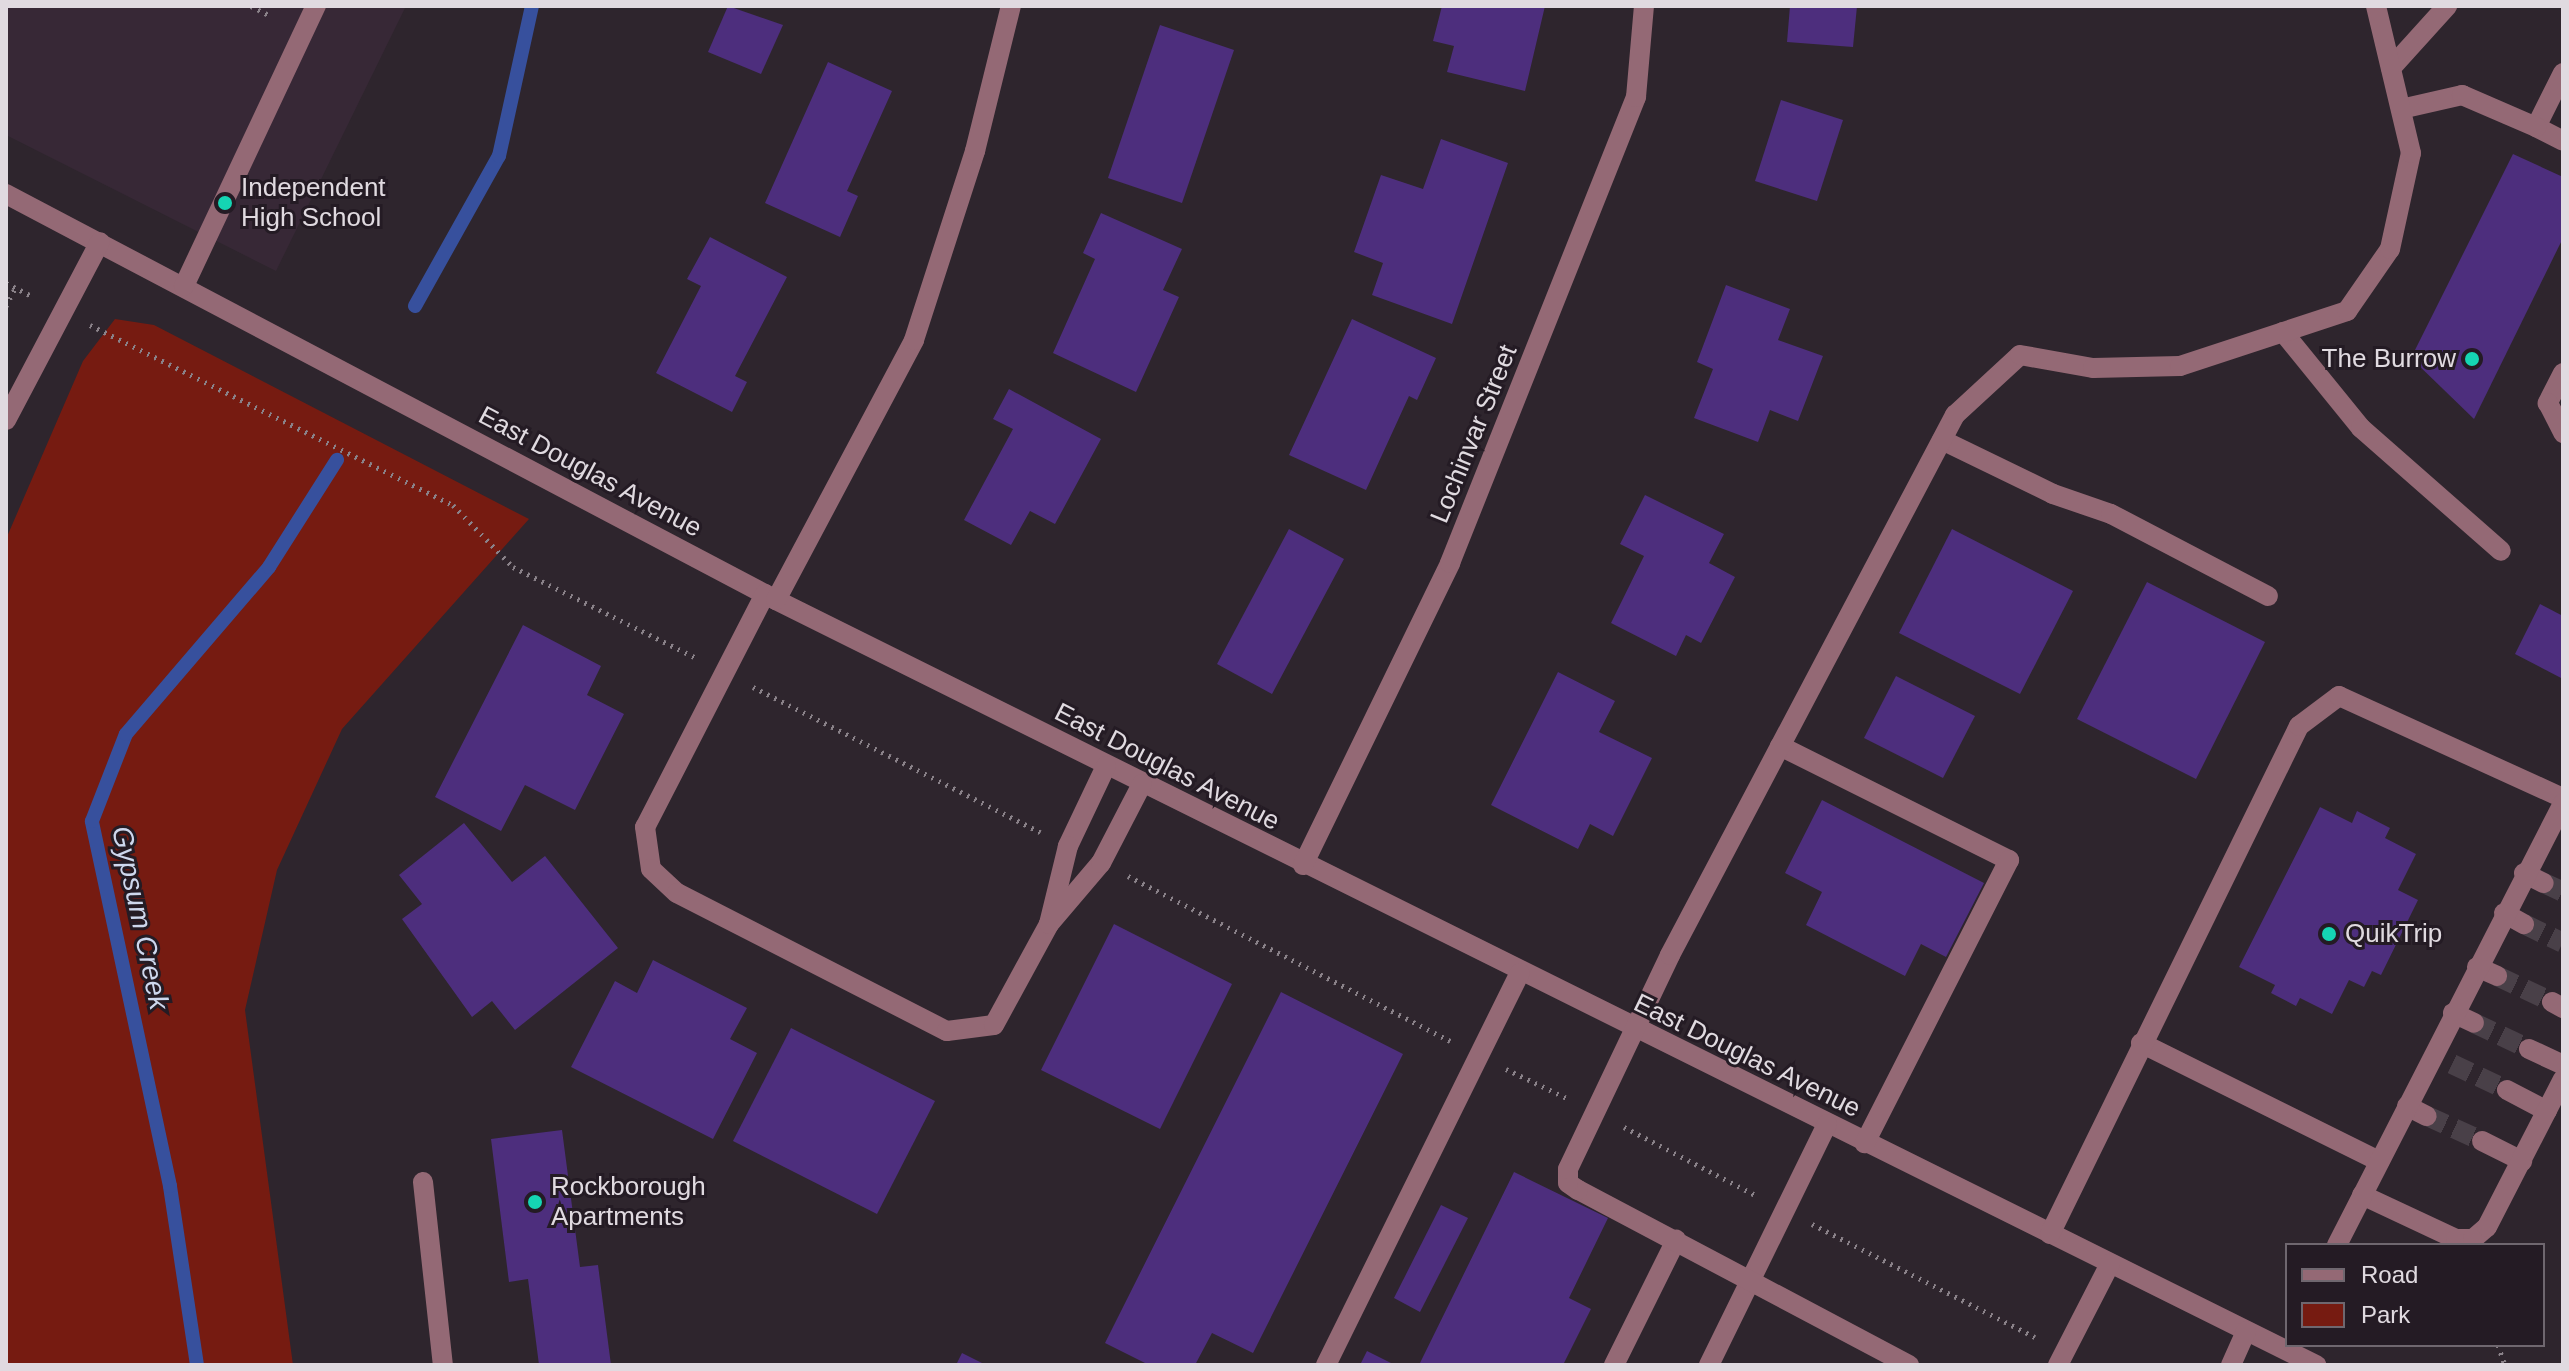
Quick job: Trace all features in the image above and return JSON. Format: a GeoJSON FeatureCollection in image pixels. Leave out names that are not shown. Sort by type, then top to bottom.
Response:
{"type":"FeatureCollection","features":[{"type":"Feature","properties":{"kind":"street"},"geometry":{"type":"LineString","coordinates":[[184,286],[316,6]]}},
{"type":"Feature","properties":{"kind":"street"},"geometry":{"type":"LineString","coordinates":[[1011,6],[975,151],[914,340],[645,827],[651,869],[677,893],[947,1031],[994,1025],[1049,924],[1101,863],[1142,784]]}},
{"type":"Feature","properties":{"kind":"street","name":"Lochinvar Street"},"geometry":{"type":"LineString","coordinates":[[1303,865],[1450,563],[1619,141],[1636,97],[1644,6]]}},
{"type":"Feature","properties":{"kind":"street"},"geometry":{"type":"LineString","coordinates":[[1909,1365],[1568,1183],[1568,1169],[1780,746],[1955,415],[2020,355],[2093,368],[2180,366],[2347,311],[2390,249],[2411,153],[2376,6]]}},
{"type":"Feature","properties":{"kind":"street"},"geometry":{"type":"LineString","coordinates":[[2391,68],[2447,6]]}},
{"type":"Feature","properties":{"kind":"street"},"geometry":{"type":"LineString","coordinates":[[2536,127],[2563,73]]}},
{"type":"Feature","properties":{"kind":"street"},"geometry":{"type":"LineString","coordinates":[[2401,109],[2462,95],[2563,141]]}},
{"type":"Feature","properties":{"kind":"street","name":"East Douglas Avenue"},"geometry":{"type":"LineString","coordinates":[[6,194],[771,597],[1635,1030],[2246,1331],[2285,1346]]}},
{"type":"Feature","properties":{"kind":"street"},"geometry":{"type":"LineString","coordinates":[[6,420],[100,242]]}},
{"type":"Feature","properties":{"kind":"street"},"geometry":{"type":"LineString","coordinates":[[2283,332],[2361,428],[2501,551]]}},
{"type":"Feature","properties":{"kind":"street"},"geometry":{"type":"LineString","coordinates":[[2563,373],[2548,403],[2563,433]]}},
{"type":"Feature","properties":{"kind":"street"},"geometry":{"type":"LineString","coordinates":[[1942,440],[2053,494],[2111,514],[2268,596]]}},
{"type":"Feature","properties":{"kind":"street"},"geometry":{"type":"LineString","coordinates":[[2050,1234],[2299,726],[2339,696],[2563,801],[2338,1243]]}},
{"type":"Feature","properties":{"kind":"street"},"geometry":{"type":"LineString","coordinates":[[1780,746],[2009,860],[1865,1143]]}},
{"type":"Feature","properties":{"kind":"street"},"geometry":{"type":"LineString","coordinates":[[1049,924],[1068,846],[1106,766]]}},
{"type":"Feature","properties":{"kind":"street"},"geometry":{"type":"LineString","coordinates":[[2524,873],[2544,883]]}},
{"type":"Feature","properties":{"kind":"street"},"geometry":{"type":"LineString","coordinates":[[2504,913],[2524,924]]}},
{"type":"Feature","properties":{"kind":"street"},"geometry":{"type":"LineString","coordinates":[[2477,967],[2497,976]]}},
{"type":"Feature","properties":{"kind":"street"},"geometry":{"type":"LineString","coordinates":[[1326,1365],[1520,973]]}},
{"type":"Feature","properties":{"kind":"street"},"geometry":{"type":"LineString","coordinates":[[2453,1013],[2474,1023]]}},
{"type":"Feature","properties":{"kind":"street"},"geometry":{"type":"LineString","coordinates":[[2141,1043],[2379,1161]]}},
{"type":"Feature","properties":{"kind":"street"},"geometry":{"type":"LineString","coordinates":[[2529,1049],[2563,1065]]}},
{"type":"Feature","properties":{"kind":"street"},"geometry":{"type":"LineString","coordinates":[[2433,1055],[2452,1064]]}},
{"type":"Feature","properties":{"kind":"street"},"geometry":{"type":"LineString","coordinates":[[2362,1195],[2456,1239],[2473,1239],[2487,1227],[2563,1079]]}},
{"type":"Feature","properties":{"kind":"street"},"geometry":{"type":"LineString","coordinates":[[2507,1090],[2547,1111]]}},
{"type":"Feature","properties":{"kind":"street"},"geometry":{"type":"LineString","coordinates":[[2407,1106],[2427,1116]]}},
{"type":"Feature","properties":{"kind":"street"},"geometry":{"type":"LineString","coordinates":[[1709,1365],[1749,1277],[1827,1124]]}},
{"type":"Feature","properties":{"kind":"street"},"geometry":{"type":"LineString","coordinates":[[2482,1141],[2522,1161]]}},
{"type":"Feature","properties":{"kind":"street"},"geometry":{"type":"LineString","coordinates":[[423,1182],[443,1365]]}},
{"type":"Feature","properties":{"kind":"street"},"geometry":{"type":"LineString","coordinates":[[1614,1365],[1676,1240]]}},
{"type":"Feature","properties":{"kind":"street"},"geometry":{"type":"LineString","coordinates":[[2058,1365],[2110,1264]]}},
{"type":"Feature","properties":{"kind":"street"},"geometry":{"type":"LineString","coordinates":[[2231,1365],[2246,1331]]}},
{"type":"Feature","properties":{"kind":"street","name":"East Douglas Avenue"},"geometry":{"type":"LineString","coordinates":[[2288,1347],[2316,1365]]}},
{"type":"Feature","properties":{"kind":"path"},"geometry":{"type":"LineString","coordinates":[[251,6],[271,16]]}},
{"type":"Feature","properties":{"kind":"path"},"geometry":{"type":"LineString","coordinates":[[6,306],[15,288]]}},
{"type":"Feature","properties":{"kind":"path"},"geometry":{"type":"LineString","coordinates":[[2122,1365],[2141,1365]]}},
{"type":"Feature","properties":{"kind":"shaded area","name":"Independent High School"},"geometry":{"type":"Polygon","coordinates":[[[6,6],[406,6],[276,271],[6,135],[6,6]]]}},
{"type":"Feature","properties":{"kind":"green space"},"geometry":{"type":"Polygon","coordinates":[[[115,319],[154,325],[529,519],[342,729],[277,870],[245,1010],[293,1365],[6,1365],[6,539],[83,361],[115,319]]]}},
{"type":"Feature","properties":{"kind":"building"},"geometry":{"type":"Polygon","coordinates":[[[728,6],[783,25],[761,74],[708,52],[728,6]]]}},
{"type":"Feature","properties":{"kind":"building"},"geometry":{"type":"Polygon","coordinates":[[[1442,6],[1545,6],[1525,91],[1447,72],[1454,46],[1433,41],[1442,6]]]}},
{"type":"Feature","properties":{"kind":"building"},"geometry":{"type":"Polygon","coordinates":[[[1790,6],[1857,6],[1853,47],[1787,42],[1790,6]]]}},
{"type":"Feature","properties":{"kind":"building"},"geometry":{"type":"Polygon","coordinates":[[[1160,25],[1234,50],[1182,203],[1108,178],[1160,25]]]}},
{"type":"Feature","properties":{"kind":"building"},"geometry":{"type":"Polygon","coordinates":[[[828,62],[892,91],[847,191],[858,196],[840,237],[765,203],[828,62]]]}},
{"type":"Feature","properties":{"kind":"building"},"geometry":{"type":"Polygon","coordinates":[[[1781,100],[1843,120],[1817,201],[1755,181],[1781,100]]]}},
{"type":"Feature","properties":{"kind":"building"},"geometry":{"type":"Polygon","coordinates":[[[1441,139],[1508,163],[1452,324],[1372,295],[1383,263],[1354,252],[1381,175],[1423,189],[1441,139]]]}},
{"type":"Feature","properties":{"kind":"building"},"geometry":{"type":"Polygon","coordinates":[[[2513,154],[2563,177],[2563,238],[2474,419],[2411,358],[2513,154]]]}},
{"type":"Feature","properties":{"kind":"building"},"geometry":{"type":"Polygon","coordinates":[[[1101,213],[1182,249],[1163,290],[1179,297],[1136,392],[1053,353],[1095,259],[1083,253],[1101,213]]]}},
{"type":"Feature","properties":{"kind":"building"},"geometry":{"type":"Polygon","coordinates":[[[710,237],[787,277],[735,376],[747,382],[732,412],[656,373],[701,286],[687,279],[710,237]]]}},
{"type":"Feature","properties":{"kind":"building"},"geometry":{"type":"Polygon","coordinates":[[[1726,285],[1790,309],[1778,340],[1823,356],[1798,421],[1770,410],[1758,442],[1694,418],[1713,369],[1697,362],[1726,285]]]}},
{"type":"Feature","properties":{"kind":"building"},"geometry":{"type":"Polygon","coordinates":[[[1352,319],[1436,358],[1417,400],[1409,396],[1366,490],[1289,455],[1352,319]]]}},
{"type":"Feature","properties":{"kind":"building"},"geometry":{"type":"Polygon","coordinates":[[[1009,389],[1101,439],[1055,524],[1030,511],[1011,545],[964,520],[1013,429],[993,419],[1009,389]]]}},
{"type":"Feature","properties":{"kind":"building"},"geometry":{"type":"Polygon","coordinates":[[[1645,495],[1724,534],[1709,563],[1735,577],[1701,643],[1686,635],[1676,656],[1611,623],[1644,556],[1620,544],[1645,495]]]}},
{"type":"Feature","properties":{"kind":"building"},"geometry":{"type":"Polygon","coordinates":[[[1289,529],[1344,559],[1272,694],[1217,664],[1289,529]]]}},
{"type":"Feature","properties":{"kind":"building"},"geometry":{"type":"Polygon","coordinates":[[[1952,529],[2073,591],[2020,694],[1899,633],[1952,529]]]}},
{"type":"Feature","properties":{"kind":"building"},"geometry":{"type":"Polygon","coordinates":[[[2147,582],[2265,642],[2196,779],[2077,719],[2147,582]]]}},
{"type":"Feature","properties":{"kind":"building"},"geometry":{"type":"Polygon","coordinates":[[[2540,604],[2563,616],[2563,679],[2515,654],[2540,604]]]}},
{"type":"Feature","properties":{"kind":"building"},"geometry":{"type":"Polygon","coordinates":[[[523,625],[601,666],[587,695],[624,714],[575,810],[525,785],[501,831],[435,797],[523,625]]]}},
{"type":"Feature","properties":{"kind":"building"},"geometry":{"type":"Polygon","coordinates":[[[1558,672],[1615,701],[1599,732],[1652,758],[1613,836],[1590,824],[1578,849],[1491,805],[1558,672]]]}},
{"type":"Feature","properties":{"kind":"building"},"geometry":{"type":"Polygon","coordinates":[[[1896,676],[1975,716],[1943,778],[1864,738],[1896,676]]]}},
{"type":"Feature","properties":{"kind":"building"},"geometry":{"type":"Polygon","coordinates":[[[1822,800],[1984,883],[1946,957],[1921,944],[1905,976],[1806,925],[1822,892],[1785,873],[1822,800]]]}},
{"type":"Feature","properties":{"kind":"building","name":"QuikTrip"},"geometry":{"type":"Polygon","coordinates":[[[2320,807],[2352,823],[2357,811],[2390,828],[2385,838],[2416,854],[2398,890],[2418,900],[2381,975],[2372,971],[2364,987],[2349,980],[2332,1014],[2300,998],[2296,1006],[2271,993],[2275,985],[2239,967],[2320,807]]]}},
{"type":"Feature","properties":{"kind":"building"},"geometry":{"type":"Polygon","coordinates":[[[464,823],[512,882],[545,856],[618,948],[515,1030],[492,1001],[472,1017],[402,919],[422,904],[399,875],[464,823]]]}},
{"type":"Feature","properties":{"kind":"building"},"geometry":{"type":"Polygon","coordinates":[[[1114,924],[1232,984],[1160,1129],[1041,1070],[1114,924]]]}},
{"type":"Feature","properties":{"kind":"building"},"geometry":{"type":"Polygon","coordinates":[[[653,960],[747,1008],[730,1039],[757,1053],[713,1139],[571,1067],[615,981],[637,993],[653,960]]]}},
{"type":"Feature","properties":{"kind":"building"},"geometry":{"type":"Polygon","coordinates":[[[1281,992],[1403,1054],[1253,1353],[1212,1333],[1195,1365],[1149,1365],[1105,1343],[1281,992]]]}},
{"type":"Feature","properties":{"kind":"building"},"geometry":{"type":"Polygon","coordinates":[[[791,1028],[935,1101],[877,1214],[733,1141],[791,1028]]]}},
{"type":"Feature","properties":{"kind":"building","name":"Rockborough Apartments"},"geometry":{"type":"Polygon","coordinates":[[[562,1130],[580,1267],[598,1265],[611,1365],[539,1365],[528,1279],[509,1282],[491,1139],[562,1130]]]}},
{"type":"Feature","properties":{"kind":"building"},"geometry":{"type":"Polygon","coordinates":[[[1514,1172],[1608,1218],[1569,1298],[1591,1309],[1563,1365],[1419,1365],[1514,1172]]]}},
{"type":"Feature","properties":{"kind":"building"},"geometry":{"type":"Polygon","coordinates":[[[1441,1205],[1468,1218],[1420,1312],[1394,1298],[1441,1205]]]}},
{"type":"Feature","properties":{"kind":"building"},"geometry":{"type":"Polygon","coordinates":[[[1367,1351],[1395,1365],[1360,1365],[1367,1351]]]}},
{"type":"Feature","properties":{"kind":"building"},"geometry":{"type":"Polygon","coordinates":[[[962,1353],[986,1365],[956,1365],[962,1353]]]}},
{"type":"Feature","properties":{"kind":"waterway","name":"Gypsum Creek"},"geometry":{"type":"LineString","coordinates":[[415,306],[499,156],[532,6]]}},
{"type":"Feature","properties":{"kind":"waterway","name":"Gypsum Creek"},"geometry":{"type":"LineString","coordinates":[[197,1365],[170,1186],[92,821],[126,734],[269,567],[337,460]]}},
{"type":"Feature","properties":{"kind":"tunnel"},"geometry":{"type":"LineString","coordinates":[[2544,883],[2563,892]]}},
{"type":"Feature","properties":{"kind":"tunnel"},"geometry":{"type":"LineString","coordinates":[[2524,924],[2563,943]]}},
{"type":"Feature","properties":{"kind":"tunnel"},"geometry":{"type":"LineString","coordinates":[[2497,976],[2552,1002]]}},
{"type":"Feature","properties":{"kind":"tunnel"},"geometry":{"type":"LineString","coordinates":[[2474,1023],[2529,1049]]}},
{"type":"Feature","properties":{"kind":"tunnel"},"geometry":{"type":"LineString","coordinates":[[2452,1064],[2507,1090]]}},
{"type":"Feature","properties":{"kind":"tunnel"},"geometry":{"type":"LineString","coordinates":[[2427,1116],[2482,1141]]}},
{"type":"Feature","properties":{"kind":"place","name":"Independent High School"},"geometry":{"type":"Point","coordinates":[225,203]}},
{"type":"Feature","properties":{"kind":"place","name":"The Burrow"},"geometry":{"type":"Point","coordinates":[2472,359]}},
{"type":"Feature","properties":{"kind":"place","name":"QuikTrip"},"geometry":{"type":"Point","coordinates":[2329,934]}},
{"type":"Feature","properties":{"kind":"place","name":"Rockborough Apartments"},"geometry":{"type":"Point","coordinates":[535,1202]}}]}
